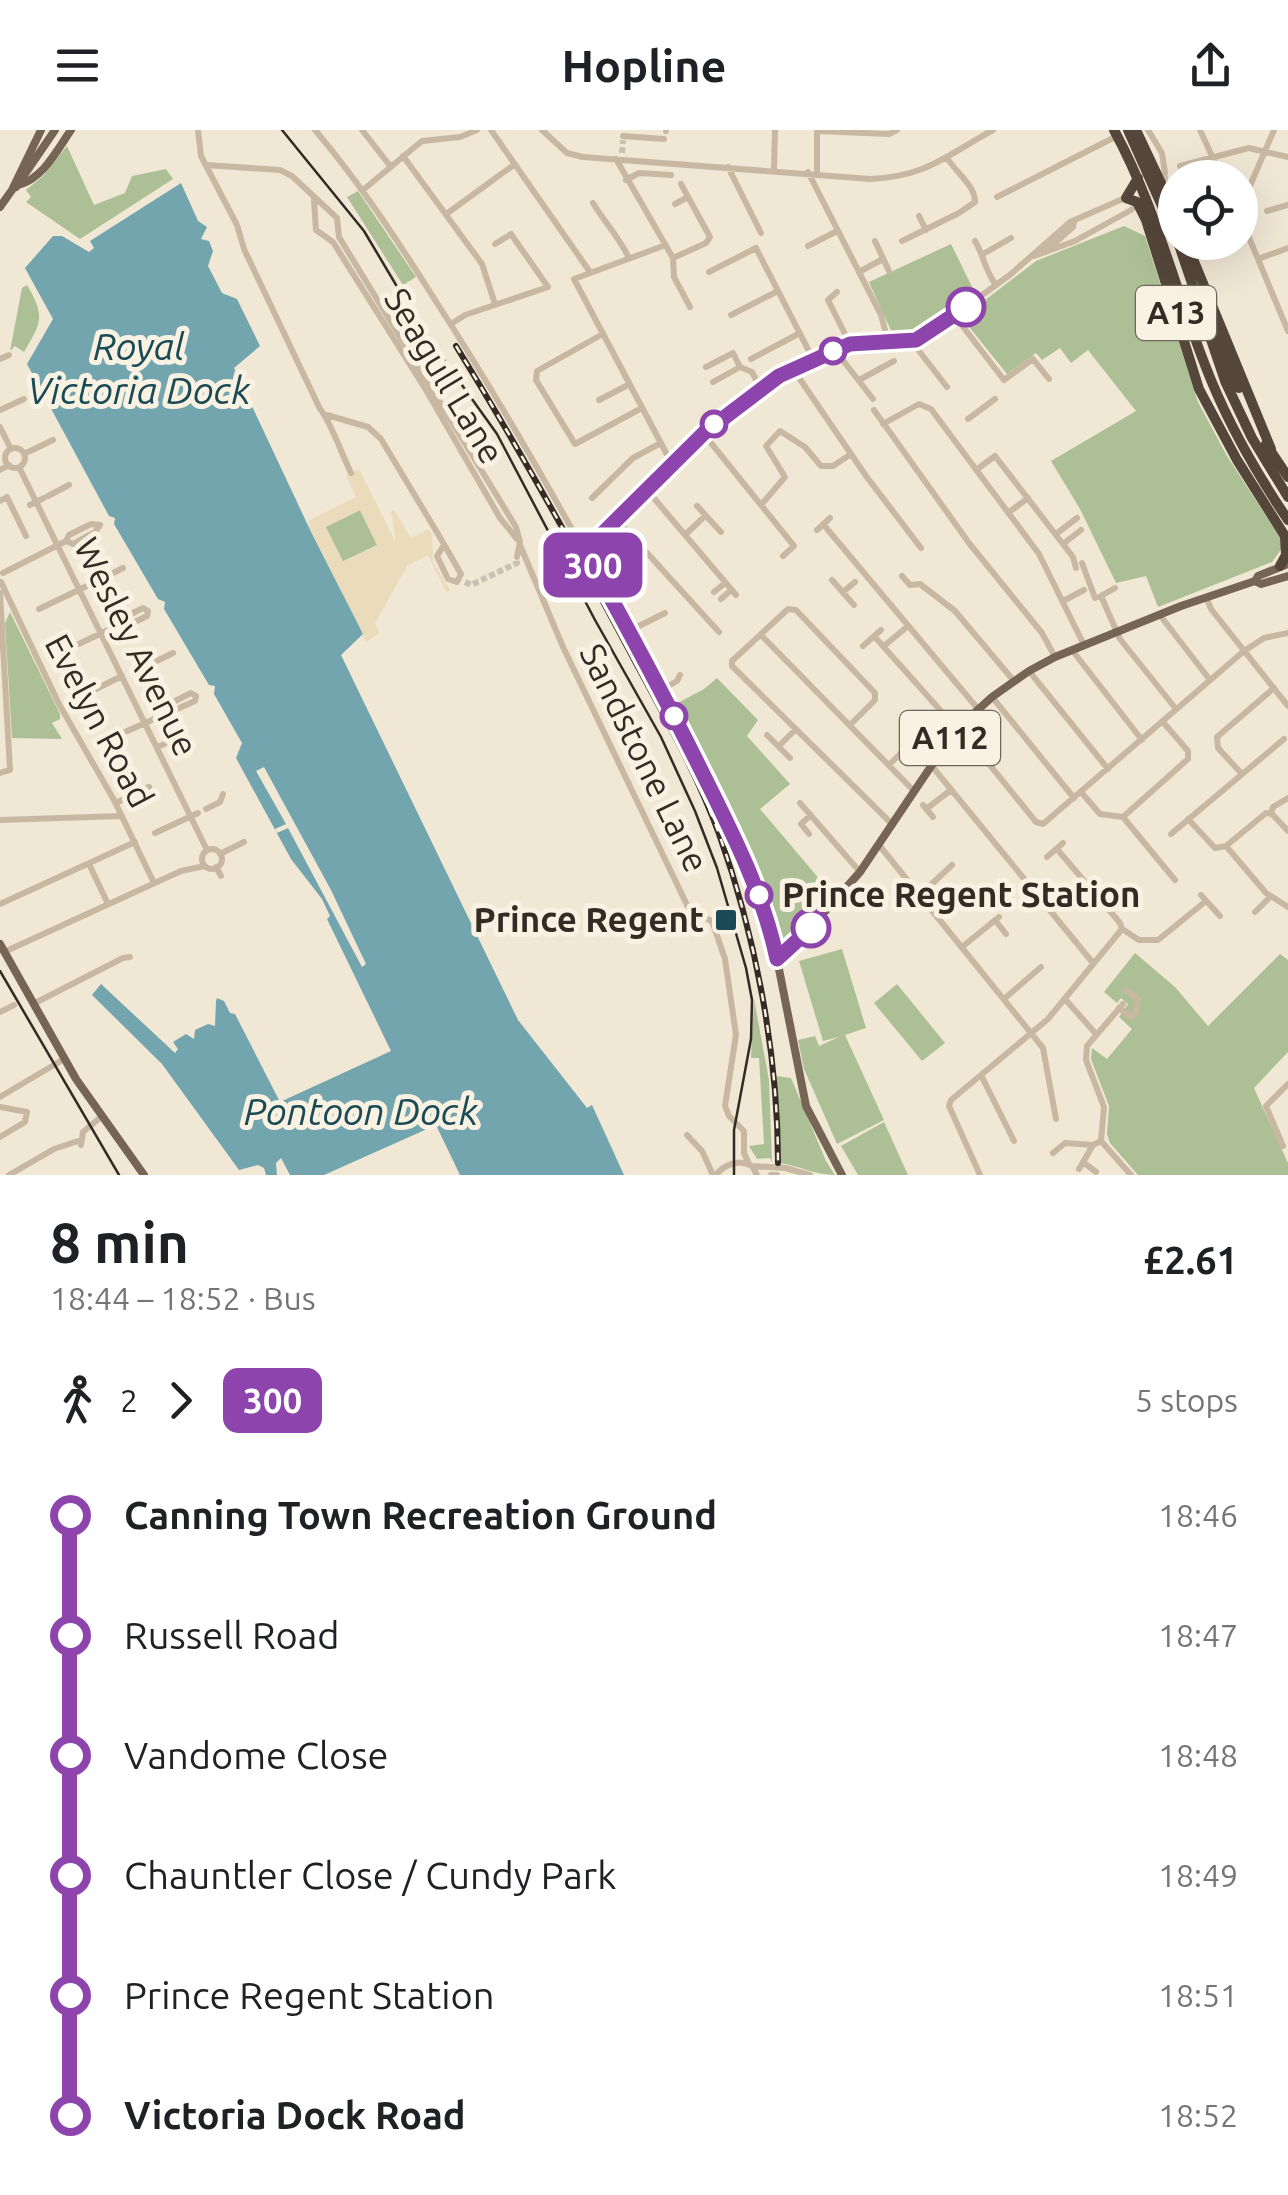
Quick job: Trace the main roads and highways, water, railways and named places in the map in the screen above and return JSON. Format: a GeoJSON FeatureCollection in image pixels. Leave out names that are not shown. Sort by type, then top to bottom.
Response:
{"type":"FeatureCollection","features":[{"type":"Feature","properties":{"kind":"highway"},"geometry":{"type":"LineString","coordinates":[[1136,130],[1158,177]]}},
{"type":"Feature","properties":{"kind":"highway","name":"A13"},"geometry":{"type":"LineString","coordinates":[[1120,132],[1228,418],[1288,520]]}},
{"type":"Feature","properties":{"kind":"highway","name":"A13"},"geometry":{"type":"LineString","coordinates":[[1120,132],[1158,202]]}},
{"type":"Feature","properties":{"kind":"highway","name":"A13"},"geometry":{"type":"LineString","coordinates":[[1138,178],[1126,198],[1134,198],[1141,207],[1193,372],[1287,539],[1284,565]]}},
{"type":"Feature","properties":{"kind":"highway","name":"A13"},"geometry":{"type":"LineString","coordinates":[[1184,260],[1216,360],[1239,413],[1288,498]]}},
{"type":"Feature","properties":{"kind":"highway"},"geometry":{"type":"LineString","coordinates":[[1193,260],[1271,449]]}},
{"type":"Feature","properties":{"kind":"highway","name":"A13"},"geometry":{"type":"LineString","coordinates":[[1193,290],[1252,418],[1288,477]]}},
{"type":"Feature","properties":{"kind":"highway","name":"A13"},"geometry":{"type":"LineString","coordinates":[[1195,338],[1218,422]]}},
{"type":"Feature","properties":{"kind":"main road"},"geometry":{"type":"LineString","coordinates":[[17,184],[40,130]]}},
{"type":"Feature","properties":{"kind":"main road"},"geometry":{"type":"LineString","coordinates":[[0,207],[55,130]]}},
{"type":"Feature","properties":{"kind":"main road"},"geometry":{"type":"LineString","coordinates":[[17,184],[29,181],[43,170],[71,130]]}},
{"type":"Feature","properties":{"kind":"main road","name":"A112"},"geometry":{"type":"LineString","coordinates":[[842,1175],[812,1121],[777,959],[796,944],[860,872],[930,765],[958,728],[992,697],[1055,657],[1159,614],[1255,581],[1284,565]]}},
{"type":"Feature","properties":{"kind":"main road","name":"A112"},"geometry":{"type":"LineString","coordinates":[[1255,581],[1261,584],[1288,576]]}},
{"type":"Feature","properties":{"kind":"main road"},"geometry":{"type":"LineString","coordinates":[[2,948],[64,1060],[144,1175]]}},
{"type":"Feature","properties":{"kind":"water","name":"Royal Victoria Dock"},"geometry":{"type":"Polygon","coordinates":[[[181,183],[198,221],[207,227],[201,239],[209,241],[213,251],[208,266],[222,293],[237,299],[260,346],[234,368],[363,634],[341,655],[518,1020],[587,1108],[592,1105],[624,1175],[460,1175],[436,1125],[324,1175],[290,1175],[281,1158],[276,1163],[277,1175],[266,1175],[258,1165],[239,1170],[162,1064],[92,995],[101,984],[175,1053],[178,1049],[173,1042],[186,1034],[194,1039],[195,1030],[208,1024],[215,1026],[217,998],[224,1001],[230,1013],[235,1014],[280,1102],[391,1051],[327,919],[330,916],[322,899],[291,859],[236,758],[242,743],[214,694],[215,686],[209,685],[164,609],[165,602],[158,599],[114,524],[115,518],[109,516],[27,364],[53,319],[25,268],[53,236],[62,236],[89,252],[94,248],[90,241],[181,183]]]}},
{"type":"Feature","properties":{"kind":"tunnel"},"geometry":{"type":"LineString","coordinates":[[622,153],[623,140]]}},
{"type":"Feature","properties":{"kind":"tunnel"},"geometry":{"type":"LineString","coordinates":[[1131,210],[1158,189]]}},
{"type":"Feature","properties":{"kind":"tunnel"},"geometry":{"type":"LineString","coordinates":[[465,582],[471,585],[517,563],[517,557]]}},
{"type":"Feature","properties":{"kind":"tram line"},"geometry":{"type":"LineString","coordinates":[[282,130],[364,231],[424,332],[497,434],[661,737],[695,811],[717,868],[752,1000],[751,1039],[734,1130],[734,1175]]}},
{"type":"Feature","properties":{"kind":"tram line"},"geometry":{"type":"LineString","coordinates":[[0,971],[119,1175]]}},
{"type":"Feature","properties":{"kind":"railway"},"geometry":{"type":"LineString","coordinates":[[456,346],[587,573],[710,810],[744,914],[762,996],[774,1080],[778,1163]]}},
{"type":"Feature","properties":{"kind":"place","name":"Prince Regent Station"},"geometry":{"type":"Point","coordinates":[759,895]}},
{"type":"Feature","properties":{"kind":"place","name":"Prince Regent"},"geometry":{"type":"Point","coordinates":[726,920]}},
{"type":"Feature","properties":{"kind":"water label","name":"Pontoon Dock"},"geometry":{"type":"Point","coordinates":[361,1112]}}]}
